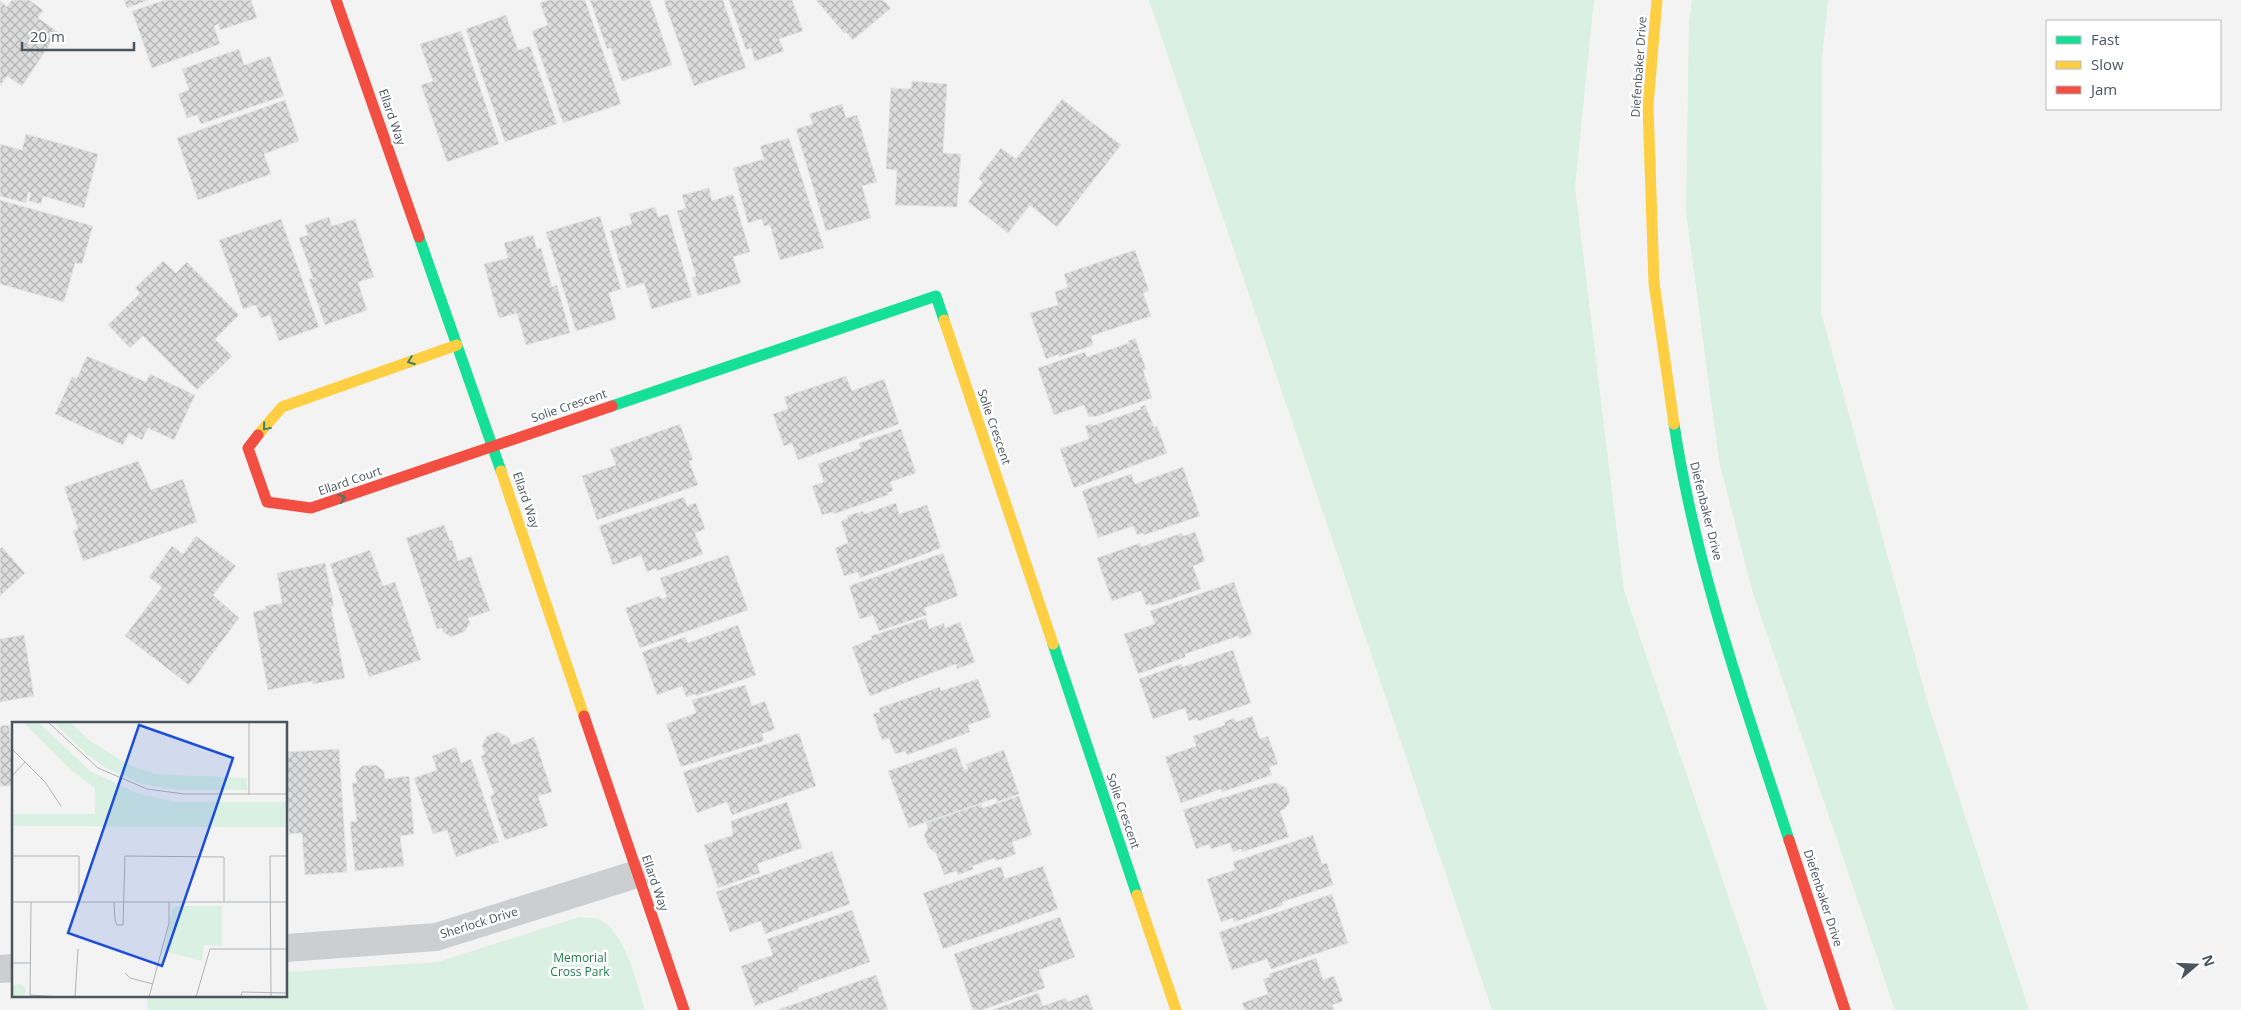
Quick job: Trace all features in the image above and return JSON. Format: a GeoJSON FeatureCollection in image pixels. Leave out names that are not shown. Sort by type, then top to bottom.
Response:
{"type":"FeatureCollection","features":[{"type":"Feature","properties":{"kind":"street","name":"Diefenbaker Drive"},"geometry":{"type":"LineString","coordinates":[[1657,0],[1648,106],[1654,283],[1682,477],[1729,656],[1845,1010]]}},
{"type":"Feature","properties":{"kind":"street","name":"Ellard Way"},"geometry":{"type":"LineString","coordinates":[[342,1],[457,345],[684,1010]]}},
{"type":"Feature","properties":{"kind":"street","name":"Solie Crescent"},"geometry":{"type":"LineString","coordinates":[[493,446],[936,296],[1176,1010]]}},
{"type":"Feature","properties":{"kind":"street","name":"Ellard Court"},"geometry":{"type":"LineString","coordinates":[[457,345],[282,408],[248,448],[267,502],[311,508],[493,446]]}},
{"type":"Feature","properties":{"kind":"street","name":"Sherlock Drive"},"geometry":{"type":"LineString","coordinates":[[288,948],[436,936],[637,874]]}},
{"type":"Feature","properties":{"kind":"green space"},"geometry":{"type":"Polygon","coordinates":[[[1149,0],[1594,0],[1575,187],[1624,591],[1767,1010],[1492,1010],[1149,0]]]}},
{"type":"Feature","properties":{"kind":"green space"},"geometry":{"type":"Polygon","coordinates":[[[1692,0],[1828,0],[1822,58],[1821,312],[1928,704],[2029,1010],[1895,1010],[1753,593],[1719,461],[1686,211],[1689,24],[1692,0]]]}},
{"type":"Feature","properties":{"kind":"green space","name":"Memorial Cross Park"},"geometry":{"type":"Polygon","coordinates":[[[579,917],[594,918],[607,925],[616,934],[623,946],[634,973],[645,1010],[148,1010],[147,998],[288,998],[288,972],[438,962],[579,917]]]}},
{"type":"Feature","properties":{"kind":"building"},"geometry":{"type":"Polygon","coordinates":[[[12,0],[29,0],[43,10],[38,18],[58,32],[22,86],[7,76],[0,86],[0,1],[7,7],[12,0]]]}},
{"type":"Feature","properties":{"kind":"building"},"geometry":{"type":"Polygon","coordinates":[[[124,0],[149,0],[127,8],[124,0]]]}},
{"type":"Feature","properties":{"kind":"building"},"geometry":{"type":"Polygon","coordinates":[[[165,0],[251,0],[257,18],[220,30],[218,24],[214,26],[220,44],[152,68],[132,11],[165,0]]]}},
{"type":"Feature","properties":{"kind":"building"},"geometry":{"type":"Polygon","coordinates":[[[548,0],[585,0],[621,104],[563,123],[532,31],[548,25],[540,3],[548,0]]]}},
{"type":"Feature","properties":{"kind":"building"},"geometry":{"type":"Polygon","coordinates":[[[590,0],[650,0],[672,65],[622,81],[611,48],[607,49],[590,0]]]}},
{"type":"Feature","properties":{"kind":"building"},"geometry":{"type":"Polygon","coordinates":[[[723,0],[746,68],[694,86],[664,1],[723,0]]]}},
{"type":"Feature","properties":{"kind":"building"},"geometry":{"type":"Polygon","coordinates":[[[729,0],[792,0],[803,31],[779,39],[784,51],[755,61],[751,48],[746,50],[729,0]]]}},
{"type":"Feature","properties":{"kind":"building"},"geometry":{"type":"Polygon","coordinates":[[[816,0],[883,0],[891,8],[853,40],[846,32],[845,34],[816,0]]]}},
{"type":"Feature","properties":{"kind":"building"},"geometry":{"type":"Polygon","coordinates":[[[506,15],[518,50],[530,46],[557,124],[505,142],[466,29],[506,15]]]}},
{"type":"Feature","properties":{"kind":"building"},"geometry":{"type":"Polygon","coordinates":[[[461,31],[499,144],[447,162],[421,85],[433,81],[420,44],[461,31]]]}},
{"type":"Feature","properties":{"kind":"building"},"geometry":{"type":"Polygon","coordinates":[[[239,49],[244,65],[270,56],[284,96],[201,124],[197,115],[187,118],[178,94],[189,90],[182,69],[239,49]]]}},
{"type":"Feature","properties":{"kind":"building"},"geometry":{"type":"Polygon","coordinates":[[[912,81],[947,84],[943,153],[961,154],[957,207],[895,205],[897,170],[886,169],[891,88],[911,89],[912,81]]]}},
{"type":"Feature","properties":{"kind":"building"},"geometry":{"type":"Polygon","coordinates":[[[1062,99],[1121,145],[1057,227],[1030,205],[1008,233],[968,202],[983,183],[978,178],[1001,148],[1016,159],[1062,99]]]}},
{"type":"Feature","properties":{"kind":"building"},"geometry":{"type":"Polygon","coordinates":[[[285,100],[299,141],[264,154],[271,174],[198,200],[177,138],[285,100]]]}},
{"type":"Feature","properties":{"kind":"building"},"geometry":{"type":"Polygon","coordinates":[[[842,104],[846,118],[857,115],[877,182],[862,186],[871,218],[826,231],[796,129],[813,124],[809,114],[842,104]]]}},
{"type":"Feature","properties":{"kind":"building"},"geometry":{"type":"Polygon","coordinates":[[[26,134],[98,154],[84,208],[43,196],[41,204],[29,201],[31,193],[28,192],[26,203],[0,196],[0,144],[22,150],[26,134]]]}},
{"type":"Feature","properties":{"kind":"building"},"geometry":{"type":"Polygon","coordinates":[[[789,138],[824,248],[780,260],[770,225],[764,226],[762,219],[748,223],[733,168],[764,159],[760,146],[789,138]]]}},
{"type":"Feature","properties":{"kind":"building"},"geometry":{"type":"Polygon","coordinates":[[[709,188],[712,201],[733,194],[750,252],[733,257],[741,283],[698,296],[692,278],[696,276],[677,211],[686,208],[682,195],[709,188]]]}},
{"type":"Feature","properties":{"kind":"building"},"geometry":{"type":"Polygon","coordinates":[[[0,200],[93,226],[82,264],[75,263],[64,302],[0,284],[0,200]]]}},
{"type":"Feature","properties":{"kind":"building"},"geometry":{"type":"Polygon","coordinates":[[[655,207],[658,217],[668,214],[692,297],[652,309],[644,283],[627,288],[610,231],[632,224],[629,214],[655,207]]]}},
{"type":"Feature","properties":{"kind":"building"},"geometry":{"type":"Polygon","coordinates":[[[600,216],[621,289],[609,293],[616,319],[576,331],[546,232],[600,216]]]}},
{"type":"Feature","properties":{"kind":"building"},"geometry":{"type":"Polygon","coordinates":[[[329,217],[332,226],[355,219],[374,277],[358,282],[367,310],[325,325],[309,279],[313,278],[299,238],[308,235],[305,225],[329,217]]]}},
{"type":"Feature","properties":{"kind":"building"},"geometry":{"type":"Polygon","coordinates":[[[281,219],[319,327],[279,341],[270,315],[261,318],[256,305],[243,309],[219,240],[281,219]]]}},
{"type":"Feature","properties":{"kind":"building"},"geometry":{"type":"Polygon","coordinates":[[[533,235],[537,249],[541,248],[552,287],[557,285],[570,333],[526,345],[517,313],[500,318],[498,315],[484,264],[508,258],[504,243],[533,235]]]}},
{"type":"Feature","properties":{"kind":"building"},"geometry":{"type":"Polygon","coordinates":[[[1135,250],[1149,291],[1143,293],[1151,316],[1091,336],[1093,345],[1059,357],[1059,354],[1046,359],[1030,313],[1058,305],[1055,292],[1068,287],[1064,274],[1135,250]]]}},
{"type":"Feature","properties":{"kind":"building"},"geometry":{"type":"Polygon","coordinates":[[[163,261],[176,273],[187,262],[239,315],[215,339],[232,356],[197,390],[143,336],[130,348],[108,325],[140,293],[135,288],[163,261]]]}},
{"type":"Feature","properties":{"kind":"building"},"geometry":{"type":"Polygon","coordinates":[[[1135,338],[1146,369],[1143,370],[1152,398],[1098,416],[1089,417],[1084,405],[1054,415],[1038,368],[1085,352],[1087,357],[1129,343],[1128,341],[1135,338]]]}},
{"type":"Feature","properties":{"kind":"building"},"geometry":{"type":"Polygon","coordinates":[[[87,356],[146,382],[150,374],[195,395],[174,440],[148,428],[142,440],[129,433],[123,445],[55,414],[72,377],[77,378],[87,356]]]}},
{"type":"Feature","properties":{"kind":"building"},"geometry":{"type":"Polygon","coordinates":[[[846,376],[852,391],[884,379],[899,424],[798,460],[792,443],[784,446],[773,414],[788,409],[784,397],[846,376]]]}},
{"type":"Feature","properties":{"kind":"building"},"geometry":{"type":"Polygon","coordinates":[[[1145,405],[1154,427],[1157,426],[1167,453],[1074,488],[1060,449],[1089,439],[1085,426],[1091,424],[1092,426],[1141,409],[1140,407],[1145,405]]]}},
{"type":"Feature","properties":{"kind":"building"},"geometry":{"type":"Polygon","coordinates":[[[680,424],[693,460],[689,461],[698,485],[597,520],[582,476],[616,465],[610,449],[680,424]]]}},
{"type":"Feature","properties":{"kind":"building"},"geometry":{"type":"Polygon","coordinates":[[[901,429],[916,473],[890,482],[893,491],[887,493],[888,495],[834,514],[833,512],[822,515],[812,486],[824,482],[818,464],[861,448],[859,443],[901,429]]]}},
{"type":"Feature","properties":{"kind":"building"},"geometry":{"type":"Polygon","coordinates":[[[138,461],[151,490],[183,479],[197,522],[83,561],[73,531],[78,529],[64,487],[138,461]]]}},
{"type":"Feature","properties":{"kind":"building"},"geometry":{"type":"Polygon","coordinates":[[[1183,467],[1200,516],[1144,535],[1143,533],[1137,535],[1133,526],[1098,538],[1082,491],[1131,474],[1135,484],[1183,467]]]}},
{"type":"Feature","properties":{"kind":"building"},"geometry":{"type":"Polygon","coordinates":[[[684,497],[687,506],[696,503],[705,529],[695,533],[703,554],[657,571],[656,568],[647,572],[641,555],[613,565],[599,526],[684,497]]]}},
{"type":"Feature","properties":{"kind":"building"},"geometry":{"type":"Polygon","coordinates":[[[896,503],[899,514],[927,505],[941,548],[860,578],[858,572],[844,576],[835,548],[848,543],[841,521],[848,519],[847,516],[863,511],[864,514],[896,503]]]}},
{"type":"Feature","properties":{"kind":"building"},"geometry":{"type":"Polygon","coordinates":[[[444,525],[450,541],[452,540],[458,561],[471,556],[490,611],[468,618],[470,623],[464,632],[451,637],[443,632],[442,628],[437,629],[406,538],[444,525]]]}},
{"type":"Feature","properties":{"kind":"building"},"geometry":{"type":"Polygon","coordinates":[[[1195,532],[1205,561],[1193,566],[1201,589],[1151,606],[1150,604],[1146,605],[1141,591],[1112,601],[1097,558],[1140,543],[1141,547],[1182,533],[1183,536],[1195,532]]]}},
{"type":"Feature","properties":{"kind":"building"},"geometry":{"type":"Polygon","coordinates":[[[196,536],[236,566],[213,595],[239,618],[189,685],[125,636],[162,587],[149,577],[172,546],[183,554],[196,536]]]}},
{"type":"Feature","properties":{"kind":"building"},"geometry":{"type":"Polygon","coordinates":[[[2,547],[25,573],[0,596],[0,549],[2,547]]]}},
{"type":"Feature","properties":{"kind":"building"},"geometry":{"type":"Polygon","coordinates":[[[370,550],[383,586],[395,582],[421,660],[369,677],[330,564],[370,550]]]}},
{"type":"Feature","properties":{"kind":"building"},"geometry":{"type":"Polygon","coordinates":[[[943,553],[958,596],[924,608],[927,615],[879,631],[873,615],[860,619],[849,586],[943,553]]]}},
{"type":"Feature","properties":{"kind":"building"},"geometry":{"type":"Polygon","coordinates":[[[728,555],[748,610],[640,648],[625,608],[660,596],[661,599],[667,597],[660,578],[728,555]]]}},
{"type":"Feature","properties":{"kind":"building"},"geometry":{"type":"Polygon","coordinates":[[[325,563],[334,606],[331,607],[345,678],[313,684],[313,681],[268,690],[253,612],[266,609],[265,606],[282,603],[277,573],[325,563]]]}},
{"type":"Feature","properties":{"kind":"building"},"geometry":{"type":"Polygon","coordinates":[[[1234,582],[1252,634],[1240,639],[1238,636],[1185,654],[1186,657],[1138,674],[1124,634],[1155,624],[1150,611],[1234,582]]]}},
{"type":"Feature","properties":{"kind":"building"},"geometry":{"type":"Polygon","coordinates":[[[926,618],[929,629],[944,623],[945,628],[960,622],[975,662],[957,669],[956,664],[870,696],[852,647],[872,639],[871,636],[926,618]]]}},
{"type":"Feature","properties":{"kind":"building"},"geometry":{"type":"Polygon","coordinates":[[[738,625],[756,675],[696,696],[695,694],[686,697],[682,686],[657,695],[642,652],[685,637],[688,643],[738,625]]]}},
{"type":"Feature","properties":{"kind":"building"},"geometry":{"type":"Polygon","coordinates":[[[24,635],[34,696],[0,702],[0,639],[24,635]]]}},
{"type":"Feature","properties":{"kind":"building"},"geometry":{"type":"Polygon","coordinates":[[[1233,650],[1251,703],[1198,721],[1197,718],[1189,721],[1185,708],[1153,719],[1139,679],[1181,664],[1182,667],[1233,650]]]}},
{"type":"Feature","properties":{"kind":"building"},"geometry":{"type":"Polygon","coordinates":[[[978,679],[991,717],[968,725],[970,732],[907,755],[905,751],[895,754],[889,738],[882,740],[873,714],[880,712],[879,708],[940,687],[941,691],[978,679]]]}},
{"type":"Feature","properties":{"kind":"building"},"geometry":{"type":"Polygon","coordinates":[[[745,685],[752,706],[765,701],[775,729],[762,734],[764,741],[681,767],[666,724],[696,713],[692,700],[745,685]]]}},
{"type":"Feature","properties":{"kind":"building"},"geometry":{"type":"Polygon","coordinates":[[[1252,716],[1260,739],[1268,736],[1278,764],[1269,767],[1272,775],[1222,792],[1221,789],[1181,803],[1165,757],[1196,746],[1193,736],[1225,725],[1224,722],[1234,718],[1236,722],[1252,716]]]}},
{"type":"Feature","properties":{"kind":"building"},"geometry":{"type":"Polygon","coordinates":[[[9,725],[12,751],[12,786],[0,786],[0,726],[9,725]]]}},
{"type":"Feature","properties":{"kind":"building"},"geometry":{"type":"Polygon","coordinates":[[[498,732],[509,738],[512,745],[534,737],[552,792],[538,796],[548,826],[505,840],[490,796],[494,794],[481,756],[485,754],[482,746],[487,736],[498,732]]]}},
{"type":"Feature","properties":{"kind":"building"},"geometry":{"type":"Polygon","coordinates":[[[799,733],[816,786],[732,815],[727,802],[697,813],[683,772],[799,733]]]}},
{"type":"Feature","properties":{"kind":"building"},"geometry":{"type":"Polygon","coordinates":[[[456,747],[461,763],[471,759],[499,842],[456,857],[447,830],[433,834],[414,778],[437,770],[432,756],[456,747]]]}},
{"type":"Feature","properties":{"kind":"building"},"geometry":{"type":"Polygon","coordinates":[[[956,747],[964,770],[968,769],[966,764],[1004,750],[1019,794],[997,802],[996,798],[909,828],[888,771],[956,747]]]}},
{"type":"Feature","properties":{"kind":"building"},"geometry":{"type":"Polygon","coordinates":[[[339,749],[347,872],[305,875],[302,833],[289,834],[288,752],[339,749]]]}},
{"type":"Feature","properties":{"kind":"building"},"geometry":{"type":"Polygon","coordinates":[[[376,765],[384,771],[385,779],[409,776],[414,834],[400,836],[404,866],[355,871],[350,822],[357,821],[352,783],[357,783],[355,774],[362,766],[376,765]]]}},
{"type":"Feature","properties":{"kind":"building"},"geometry":{"type":"Polygon","coordinates":[[[1271,783],[1277,783],[1286,788],[1290,801],[1285,809],[1280,811],[1289,837],[1242,852],[1241,849],[1233,852],[1230,843],[1211,849],[1209,844],[1196,849],[1183,810],[1271,783]]]}},
{"type":"Feature","properties":{"kind":"building"},"geometry":{"type":"Polygon","coordinates":[[[1019,796],[1032,835],[1012,842],[1016,854],[996,861],[995,858],[972,866],[974,869],[958,875],[957,871],[944,875],[936,853],[929,848],[924,835],[928,828],[926,823],[981,804],[982,808],[1019,796]]]}},
{"type":"Feature","properties":{"kind":"building"},"geometry":{"type":"Polygon","coordinates":[[[787,802],[802,848],[757,864],[760,873],[718,888],[704,845],[733,835],[731,821],[787,802]]]}},
{"type":"Feature","properties":{"kind":"building"},"geometry":{"type":"Polygon","coordinates":[[[1313,835],[1322,864],[1327,863],[1333,885],[1282,902],[1283,905],[1234,922],[1233,918],[1221,922],[1207,879],[1235,870],[1233,862],[1313,835]]]}},
{"type":"Feature","properties":{"kind":"building"},"geometry":{"type":"Polygon","coordinates":[[[832,851],[850,904],[765,934],[761,921],[730,932],[716,892],[832,851]]]}},
{"type":"Feature","properties":{"kind":"building"},"geometry":{"type":"Polygon","coordinates":[[[1001,866],[1005,879],[1043,866],[1058,909],[943,949],[923,893],[1001,866]]]}},
{"type":"Feature","properties":{"kind":"building"},"geometry":{"type":"Polygon","coordinates":[[[1332,894],[1348,943],[1271,969],[1267,959],[1232,970],[1219,932],[1332,894]]]}},
{"type":"Feature","properties":{"kind":"building"},"geometry":{"type":"Polygon","coordinates":[[[852,910],[870,962],[798,987],[799,990],[755,1006],[741,966],[773,955],[767,939],[852,910]]]}},
{"type":"Feature","properties":{"kind":"building"},"geometry":{"type":"Polygon","coordinates":[[[1060,917],[1075,957],[1039,970],[1045,988],[982,1010],[973,1010],[954,954],[1060,917]]]}},
{"type":"Feature","properties":{"kind":"building"},"geometry":{"type":"Polygon","coordinates":[[[1316,958],[1323,980],[1334,976],[1343,1001],[1332,1005],[1334,1010],[1245,1010],[1242,1003],[1268,994],[1263,979],[1270,977],[1269,974],[1316,958]]]}},
{"type":"Feature","properties":{"kind":"building"},"geometry":{"type":"Polygon","coordinates":[[[876,975],[888,1010],[777,1010],[876,975]]]}},
{"type":"Feature","properties":{"kind":"building"},"geometry":{"type":"Polygon","coordinates":[[[1038,993],[1043,1006],[1066,998],[1067,1002],[1088,994],[1093,1010],[992,1010],[1038,993]]]}},
{"type":"Feature","properties":{"kind":"traffic: fast"},"geometry":{"type":"LineString","coordinates":[[419,237],[501,471]]}},
{"type":"Feature","properties":{"kind":"traffic: fast"},"geometry":{"type":"LineString","coordinates":[[612,406],[936,296],[944,320]]}},
{"type":"Feature","properties":{"kind":"traffic: fast"},"geometry":{"type":"LineString","coordinates":[[1674,424],[1683,477],[1708,582],[1739,686],[1789,840]]}},
{"type":"Feature","properties":{"kind":"traffic: fast"},"geometry":{"type":"LineString","coordinates":[[1053,644],[1137,895]]}},
{"type":"Feature","properties":{"kind":"traffic: slow"},"geometry":{"type":"LineString","coordinates":[[1657,0],[1648,105],[1654,283],[1674,424]]}},
{"type":"Feature","properties":{"kind":"traffic: slow"},"geometry":{"type":"LineString","coordinates":[[944,320],[1053,644]]}},
{"type":"Feature","properties":{"kind":"traffic: slow"},"geometry":{"type":"LineString","coordinates":[[258,435],[282,407],[457,345]]}},
{"type":"Feature","properties":{"kind":"traffic: slow"},"geometry":{"type":"LineString","coordinates":[[501,471],[584,716]]}},
{"type":"Feature","properties":{"kind":"traffic: slow"},"geometry":{"type":"LineString","coordinates":[[1137,895],[1176,1010]]}},
{"type":"Feature","properties":{"kind":"traffic: jam"},"geometry":{"type":"LineString","coordinates":[[336,0],[419,237]]}},
{"type":"Feature","properties":{"kind":"traffic: jam"},"geometry":{"type":"LineString","coordinates":[[258,435],[248,448],[267,502],[311,508],[612,406]]}},
{"type":"Feature","properties":{"kind":"traffic: jam"},"geometry":{"type":"LineString","coordinates":[[584,716],[684,1010]]}},
{"type":"Feature","properties":{"kind":"traffic: jam"},"geometry":{"type":"LineString","coordinates":[[1789,840],[1845,1010]]}}]}
